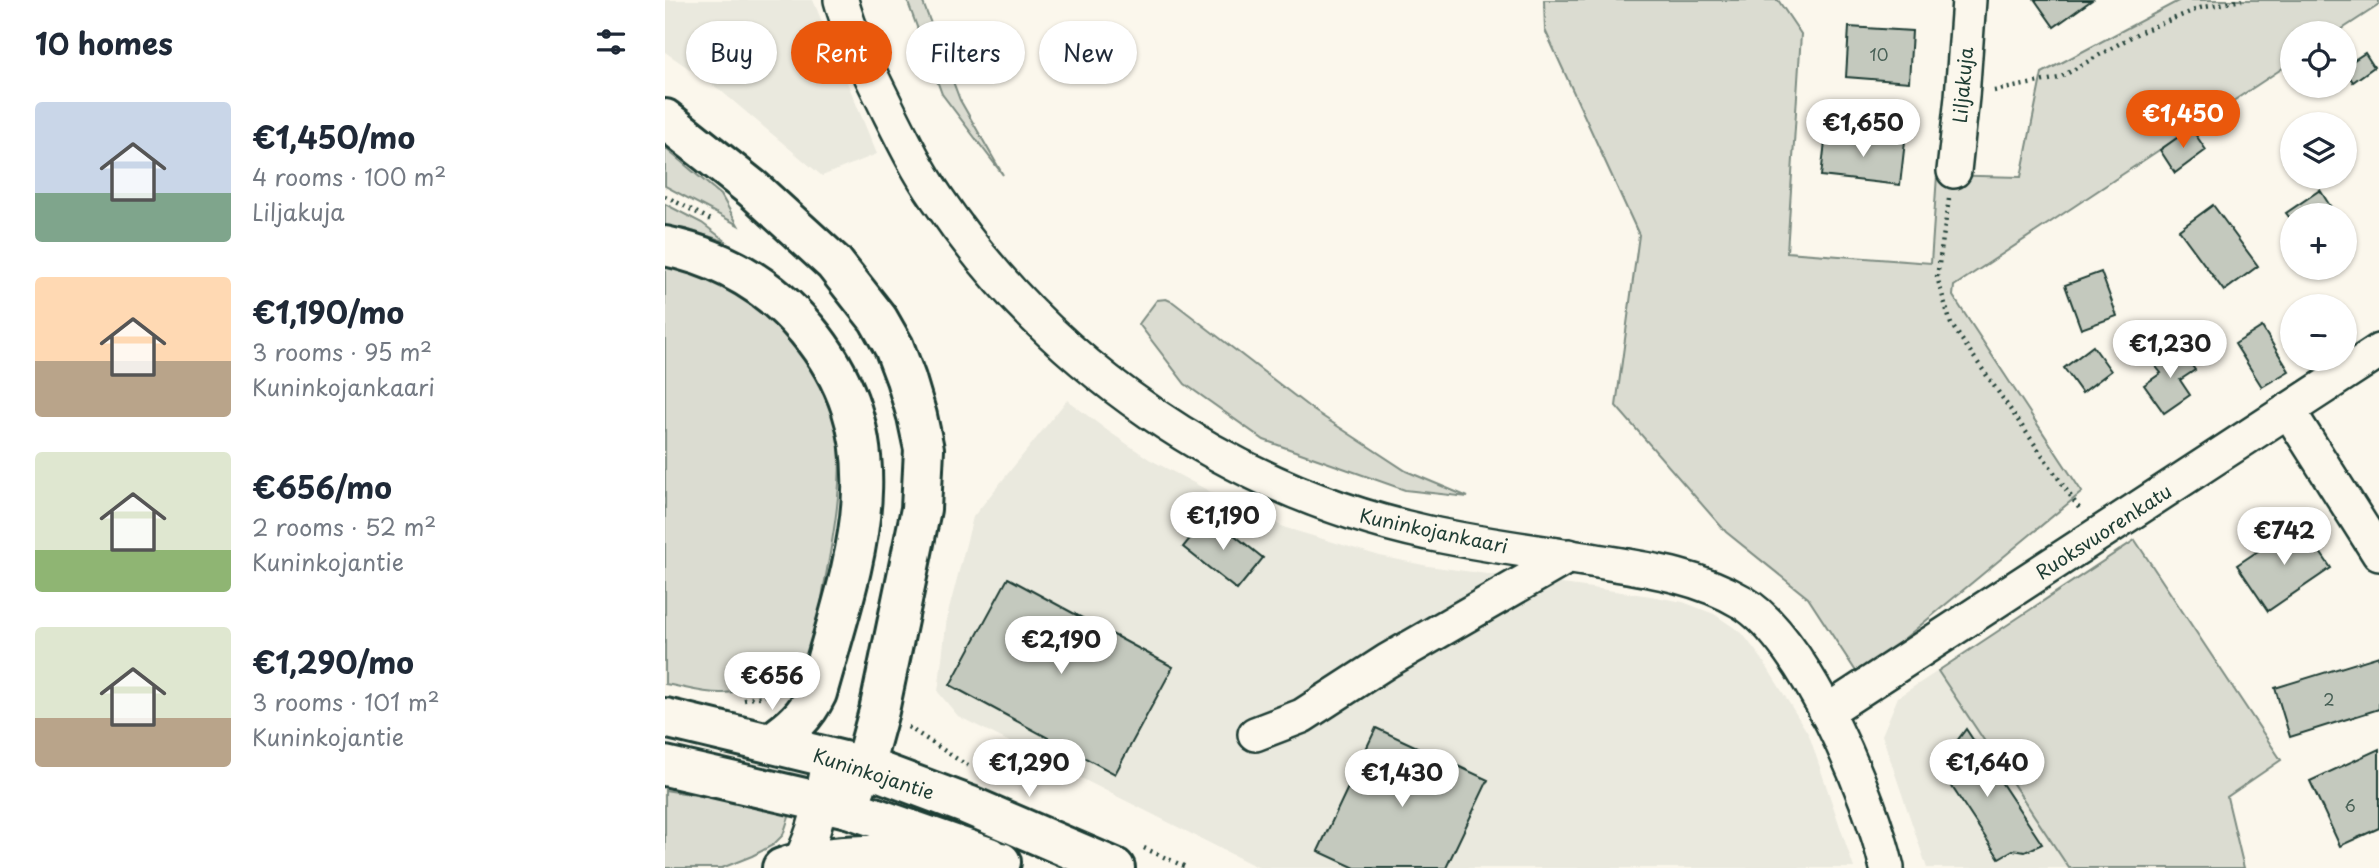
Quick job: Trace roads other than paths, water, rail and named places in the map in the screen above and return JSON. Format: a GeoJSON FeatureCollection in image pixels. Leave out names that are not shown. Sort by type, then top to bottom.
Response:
{"type":"FeatureCollection","features":[{"type":"Feature","properties":{"kind":"main road"},"geometry":{"type":"LineString","coordinates":[[665,119],[753,188],[834,263],[878,319],[894,347],[907,379],[924,449],[921,509],[879,711],[847,762],[835,804]]}},
{"type":"Feature","properties":{"kind":"main road"},"geometry":{"type":"LineString","coordinates":[[665,246],[692,251],[725,264],[748,277],[785,305],[830,360],[844,384],[858,430],[863,490],[861,521],[817,693],[800,721],[772,742]]}},
{"type":"Feature","properties":{"kind":"main road","name":"Kuninkojantie"},"geometry":{"type":"LineString","coordinates":[[665,718],[847,762],[968,805],[1115,868]]}},
{"type":"Feature","properties":{"kind":"main road"},"geometry":{"type":"LineString","coordinates":[[665,766],[835,804],[1009,865]]}},
{"type":"Feature","properties":{"kind":"main road"},"geometry":{"type":"LineString","coordinates":[[791,865],[836,857],[884,856],[1009,865]]}},
{"type":"Feature","properties":{"kind":"street","name":"Kuninkojankaari"},"geometry":{"type":"LineString","coordinates":[[841,0],[862,58],[911,157],[963,235],[990,269],[1055,336],[1134,401],[1177,432],[1226,460],[1319,502],[1430,534],[1569,556],[1687,579],[1721,590],[1745,604],[1765,621],[1783,642],[1805,673],[1826,712],[1842,743],[1881,839],[1887,868]]}},
{"type":"Feature","properties":{"kind":"street","name":"Liljakuja"},"geometry":{"type":"LineString","coordinates":[[1954,171],[1969,0]]}},
{"type":"Feature","properties":{"kind":"street","name":"Ruoksvuorenkatu"},"geometry":{"type":"LineString","coordinates":[[1826,712],[2379,351]]}},
{"type":"Feature","properties":{"kind":"street"},"geometry":{"type":"LineString","coordinates":[[2288,410],[2379,554]]}},
{"type":"Feature","properties":{"kind":"street"},"geometry":{"type":"LineString","coordinates":[[1255,734],[1302,716],[1387,661],[1569,556]]}},
{"type":"Feature","properties":{"kind":"street"},"geometry":{"type":"LineString","coordinates":[[791,865],[809,845],[835,804]]}}]}
